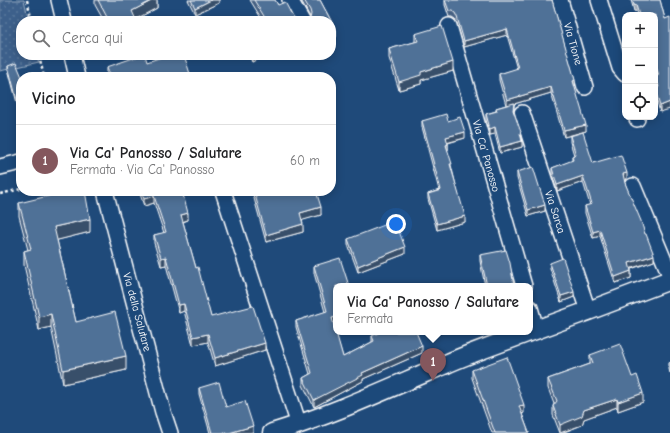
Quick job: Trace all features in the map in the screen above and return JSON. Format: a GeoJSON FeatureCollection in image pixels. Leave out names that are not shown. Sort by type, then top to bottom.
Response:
{"type":"FeatureCollection","features":[{"type":"Feature","properties":{"kind":"street"},"geometry":{"type":"LineString","coordinates":[[59,0],[63,16]]}},
{"type":"Feature","properties":{"kind":"street"},"geometry":{"type":"LineString","coordinates":[[290,0],[299,16]]}},
{"type":"Feature","properties":{"kind":"street","name":"Via Tione"},"geometry":{"type":"LineString","coordinates":[[560,0],[585,87]]}},
{"type":"Feature","properties":{"kind":"street"},"geometry":{"type":"LineString","coordinates":[[599,0],[622,70]]}},
{"type":"Feature","properties":{"kind":"street","name":"Via Ca' Panosso"},"geometry":{"type":"LineString","coordinates":[[448,26],[523,283]]}},
{"type":"Feature","properties":{"kind":"street"},"geometry":{"type":"LineString","coordinates":[[73,60],[76,72]]}},
{"type":"Feature","properties":{"kind":"street","name":"Via Sarca"},"geometry":{"type":"LineString","coordinates":[[522,113],[588,311]]}},
{"type":"Feature","properties":{"kind":"street"},"geometry":{"type":"LineString","coordinates":[[0,167],[16,163]]}},
{"type":"Feature","properties":{"kind":"street"},"geometry":{"type":"LineString","coordinates":[[633,186],[670,275]]}},
{"type":"Feature","properties":{"kind":"street","name":"Via della Salutare"},"geometry":{"type":"LineString","coordinates":[[106,196],[170,433]]}},
{"type":"Feature","properties":{"kind":"street"},"geometry":{"type":"LineString","coordinates":[[225,196],[299,425]]}},
{"type":"Feature","properties":{"kind":"street"},"geometry":{"type":"LineString","coordinates":[[533,331],[670,280]]}},
{"type":"Feature","properties":{"kind":"street"},"geometry":{"type":"LineString","coordinates":[[272,433],[299,425],[448,363],[522,335]]}},
{"type":"Feature","properties":{"kind":"path"},"geometry":{"type":"LineString","coordinates":[[27,0],[31,16]]}},
{"type":"Feature","properties":{"kind":"path"},"geometry":{"type":"LineString","coordinates":[[40,60],[43,72]]}},
{"type":"Feature","properties":{"kind":"path"},"geometry":{"type":"LineString","coordinates":[[0,194],[16,190]]}},
{"type":"Feature","properties":{"kind":"shaded area"},"geometry":{"type":"Polygon","coordinates":[[[0,0],[24,0],[28,16],[16,16],[16,60],[39,60],[39,62],[0,71],[0,0]]]}},
{"type":"Feature","properties":{"kind":"building"},"geometry":{"type":"Polygon","coordinates":[[[98,0],[153,0],[132,11],[134,16],[106,16],[98,0]]]}},
{"type":"Feature","properties":{"kind":"building"},"geometry":{"type":"Polygon","coordinates":[[[191,0],[211,0],[195,8],[191,0]]]}},
{"type":"Feature","properties":{"kind":"building"},"geometry":{"type":"Polygon","coordinates":[[[254,0],[275,0],[278,5],[285,2],[292,16],[264,16],[254,0]]]}},
{"type":"Feature","properties":{"kind":"building"},"geometry":{"type":"Polygon","coordinates":[[[304,0],[320,0],[329,16],[311,16],[310,10],[304,0]]]}},
{"type":"Feature","properties":{"kind":"building"},"geometry":{"type":"Polygon","coordinates":[[[445,0],[552,0],[586,125],[564,130],[551,87],[507,100],[499,74],[518,68],[507,29],[464,41],[457,17],[455,13],[449,11],[445,0]]]}},
{"type":"Feature","properties":{"kind":"building"},"geometry":{"type":"Polygon","coordinates":[[[632,0],[660,0],[665,19],[670,17],[670,102],[660,106],[658,100],[658,12],[638,12],[636,5],[634,5],[632,0]]]}},
{"type":"Feature","properties":{"kind":"building"},"geometry":{"type":"Polygon","coordinates":[[[442,26],[453,62],[421,72],[421,75],[399,82],[389,49],[418,41],[415,34],[442,26]]]}},
{"type":"Feature","properties":{"kind":"building"},"geometry":{"type":"Polygon","coordinates":[[[127,60],[146,60],[147,62],[153,60],[186,60],[189,72],[109,72],[107,67],[127,60]]]}},
{"type":"Feature","properties":{"kind":"building"},"geometry":{"type":"Polygon","coordinates":[[[16,63],[20,72],[16,72],[16,96],[8,66],[16,63]]]}},
{"type":"Feature","properties":{"kind":"building"},"geometry":{"type":"Polygon","coordinates":[[[514,103],[513,110],[521,132],[522,141],[500,147],[495,127],[490,129],[486,114],[497,111],[496,108],[514,103]]]}},
{"type":"Feature","properties":{"kind":"building"},"geometry":{"type":"Polygon","coordinates":[[[446,114],[448,121],[460,117],[465,132],[446,137],[448,144],[446,145],[465,216],[437,224],[428,194],[441,190],[422,121],[446,114]]]}},
{"type":"Feature","properties":{"kind":"building"},"geometry":{"type":"Polygon","coordinates":[[[583,132],[593,163],[621,155],[627,173],[623,174],[625,183],[654,255],[629,263],[631,271],[615,277],[600,230],[593,232],[585,206],[592,204],[583,176],[557,185],[552,168],[573,160],[572,156],[576,155],[570,136],[583,132]]]}},
{"type":"Feature","properties":{"kind":"building"},"geometry":{"type":"Polygon","coordinates":[[[533,167],[545,205],[528,210],[517,172],[533,167]]]}},
{"type":"Feature","properties":{"kind":"building"},"geometry":{"type":"Polygon","coordinates":[[[48,196],[86,196],[90,219],[54,227],[76,322],[115,312],[126,356],[63,370],[51,314],[39,317],[24,251],[31,249],[19,203],[48,196]]]}},
{"type":"Feature","properties":{"kind":"building"},"geometry":{"type":"Polygon","coordinates":[[[143,196],[154,196],[144,199],[143,196]]]}},
{"type":"Feature","properties":{"kind":"building"},"geometry":{"type":"Polygon","coordinates":[[[154,196],[183,196],[188,213],[181,215],[196,268],[198,267],[211,317],[253,306],[265,343],[215,358],[208,334],[193,337],[184,304],[179,305],[166,257],[161,258],[154,235],[166,232],[154,196]]]}},
{"type":"Feature","properties":{"kind":"building"},"geometry":{"type":"Polygon","coordinates":[[[255,196],[318,196],[321,207],[300,213],[303,224],[266,235],[255,196]]]}},
{"type":"Feature","properties":{"kind":"building"},"geometry":{"type":"Polygon","coordinates":[[[395,221],[405,247],[358,266],[348,239],[395,221]]]}},
{"type":"Feature","properties":{"kind":"building"},"geometry":{"type":"Polygon","coordinates":[[[506,250],[513,283],[486,283],[480,255],[506,250]]]}},
{"type":"Feature","properties":{"kind":"building"},"geometry":{"type":"Polygon","coordinates":[[[340,258],[348,283],[333,283],[333,335],[337,335],[343,357],[374,341],[372,336],[374,335],[417,335],[422,346],[362,373],[363,375],[314,400],[303,378],[312,373],[296,321],[327,311],[314,266],[340,258]]]}},
{"type":"Feature","properties":{"kind":"building"},"geometry":{"type":"Polygon","coordinates":[[[563,258],[574,292],[561,296],[550,263],[563,258]]]}},
{"type":"Feature","properties":{"kind":"building"},"geometry":{"type":"Polygon","coordinates":[[[620,344],[632,377],[637,375],[643,393],[618,402],[617,399],[584,410],[582,416],[560,425],[553,406],[557,401],[548,379],[593,363],[590,355],[620,344]]]}},
{"type":"Feature","properties":{"kind":"building"},"geometry":{"type":"Polygon","coordinates":[[[507,357],[524,405],[519,406],[529,433],[495,433],[472,370],[507,357]]]}},
{"type":"Feature","properties":{"kind":"building"},"geometry":{"type":"Polygon","coordinates":[[[219,382],[226,407],[245,401],[253,426],[229,433],[212,433],[199,388],[219,382]]]}},
{"type":"Feature","properties":{"kind":"place","name":"Via Ca' Panosso / Salutare"},"geometry":{"type":"Point","coordinates":[433,381]}}]}
